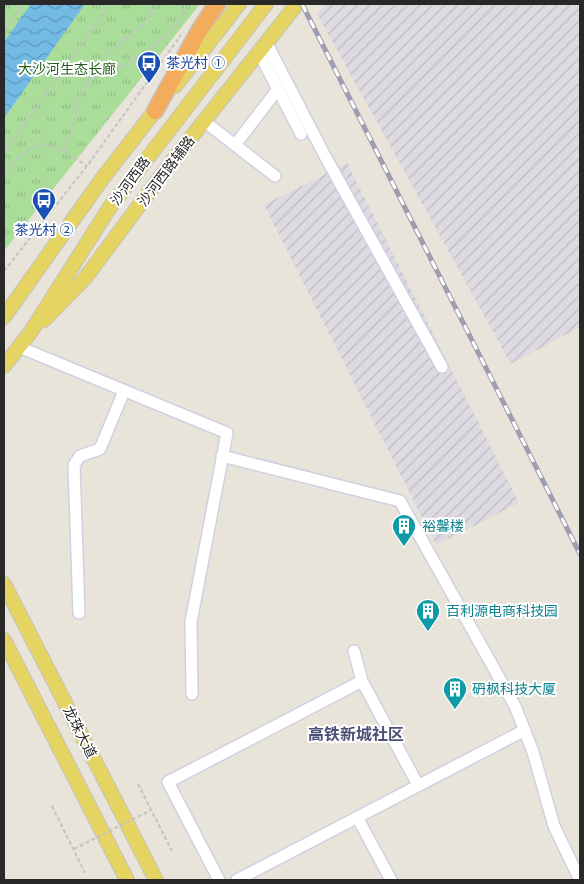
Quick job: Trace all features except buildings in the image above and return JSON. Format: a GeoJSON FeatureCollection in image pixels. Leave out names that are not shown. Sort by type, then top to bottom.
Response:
{"type":"FeatureCollection","features":[{"type":"Feature","properties":{"kind":"highway"},"geometry":{"type":"LineString","coordinates":[[155,111],[199,31],[217,4]]}},
{"type":"Feature","properties":{"kind":"main road","name":"沙河西路"},"geometry":{"type":"LineString","coordinates":[[4,317],[102,179],[239,4]]}},
{"type":"Feature","properties":{"kind":"main road","name":"沙河西路"},"geometry":{"type":"LineString","coordinates":[[4,366],[30,333],[110,206],[266,4]]}},
{"type":"Feature","properties":{"kind":"main road","name":"沙河西路辅路"},"geometry":{"type":"LineString","coordinates":[[30,333],[86,277],[204,121],[296,4]]}},
{"type":"Feature","properties":{"kind":"main road","name":"龙珠大道"},"geometry":{"type":"LineString","coordinates":[[4,584],[156,880]]}},
{"type":"Feature","properties":{"kind":"main road","name":"龙珠大道"},"geometry":{"type":"LineString","coordinates":[[4,640],[127,880]]}},
{"type":"Feature","properties":{"kind":"street"},"geometry":{"type":"LineString","coordinates":[[262,46],[278,89],[301,134]]}},
{"type":"Feature","properties":{"kind":"street"},"geometry":{"type":"LineString","coordinates":[[262,46],[442,367]]}},
{"type":"Feature","properties":{"kind":"street"},"geometry":{"type":"LineString","coordinates":[[234,145],[278,89]]}},
{"type":"Feature","properties":{"kind":"street"},"geometry":{"type":"LineString","coordinates":[[204,121],[275,176]]}},
{"type":"Feature","properties":{"kind":"street"},"geometry":{"type":"LineString","coordinates":[[19,347],[227,433],[190,622],[192,694]]}},
{"type":"Feature","properties":{"kind":"street"},"geometry":{"type":"LineString","coordinates":[[79,613],[74,464],[80,456],[100,449],[124,391]]}},
{"type":"Feature","properties":{"kind":"street"},"geometry":{"type":"LineString","coordinates":[[222,456],[400,502],[508,694],[525,730],[538,767],[554,826],[580,880]]}},
{"type":"Feature","properties":{"kind":"street"},"geometry":{"type":"LineString","coordinates":[[354,651],[362,681],[418,785]]}},
{"type":"Feature","properties":{"kind":"street"},"geometry":{"type":"LineString","coordinates":[[219,880],[168,782],[362,681]]}},
{"type":"Feature","properties":{"kind":"street"},"geometry":{"type":"LineString","coordinates":[[237,880],[525,730]]}},
{"type":"Feature","properties":{"kind":"street"},"geometry":{"type":"LineString","coordinates":[[357,817],[391,880]]}},
{"type":"Feature","properties":{"kind":"path"},"geometry":{"type":"LineString","coordinates":[[4,31],[23,4]]}},
{"type":"Feature","properties":{"kind":"path"},"geometry":{"type":"LineString","coordinates":[[4,154],[110,4]]}},
{"type":"Feature","properties":{"kind":"path"},"geometry":{"type":"LineString","coordinates":[[64,151],[79,97],[87,80],[102,61],[149,16],[158,4]]}},
{"type":"Feature","properties":{"kind":"path"},"geometry":{"type":"LineString","coordinates":[[87,80],[123,64],[159,42],[178,24],[188,4]]}},
{"type":"Feature","properties":{"kind":"path"},"geometry":{"type":"LineString","coordinates":[[4,271],[87,166],[182,35]]}},
{"type":"Feature","properties":{"kind":"path"},"geometry":{"type":"LineString","coordinates":[[4,174],[33,146],[51,144],[87,166]]}},
{"type":"Feature","properties":{"kind":"path"},"geometry":{"type":"LineString","coordinates":[[138,784],[172,852]]}},
{"type":"Feature","properties":{"kind":"path"},"geometry":{"type":"LineString","coordinates":[[52,806],[85,873]]}},
{"type":"Feature","properties":{"kind":"path"},"geometry":{"type":"LineString","coordinates":[[74,849],[151,810]]}},
{"type":"Feature","properties":{"kind":"shaded area"},"geometry":{"type":"Polygon","coordinates":[[[327,4],[580,4],[580,327],[511,364],[317,14],[327,4]]]}},
{"type":"Feature","properties":{"kind":"shaded area"},"geometry":{"type":"Polygon","coordinates":[[[347,163],[519,503],[436,545],[264,205],[347,163]]]}},
{"type":"Feature","properties":{"kind":"green space","name":"大沙河生态长廊"},"geometry":{"type":"Polygon","coordinates":[[[4,4],[200,4],[4,251],[4,4]]]}},
{"type":"Feature","properties":{"kind":"water"},"geometry":{"type":"Polygon","coordinates":[[[31,4],[85,4],[4,118],[4,42],[31,4]]]}},
{"type":"Feature","properties":{"kind":"railway"},"geometry":{"type":"LineString","coordinates":[[302,4],[580,554]]}},
{"type":"Feature","properties":{"kind":"place","name":"茶光村 ①"},"geometry":{"type":"Point","coordinates":[149,84]}},
{"type":"Feature","properties":{"kind":"place","name":"茶光村 ②"},"geometry":{"type":"Point","coordinates":[44,221]}},
{"type":"Feature","properties":{"kind":"place","name":"裕馨楼"},"geometry":{"type":"Point","coordinates":[404,547]}},
{"type":"Feature","properties":{"kind":"place","name":"百利源电商科技园"},"geometry":{"type":"Point","coordinates":[428,632]}},
{"type":"Feature","properties":{"kind":"place","name":"砃枫科技大厦"},"geometry":{"type":"Point","coordinates":[455,710]}},
{"type":"Feature","properties":{"kind":"district","name":"高铁新城社区"},"geometry":{"type":"Point","coordinates":[356,734]}}]}
